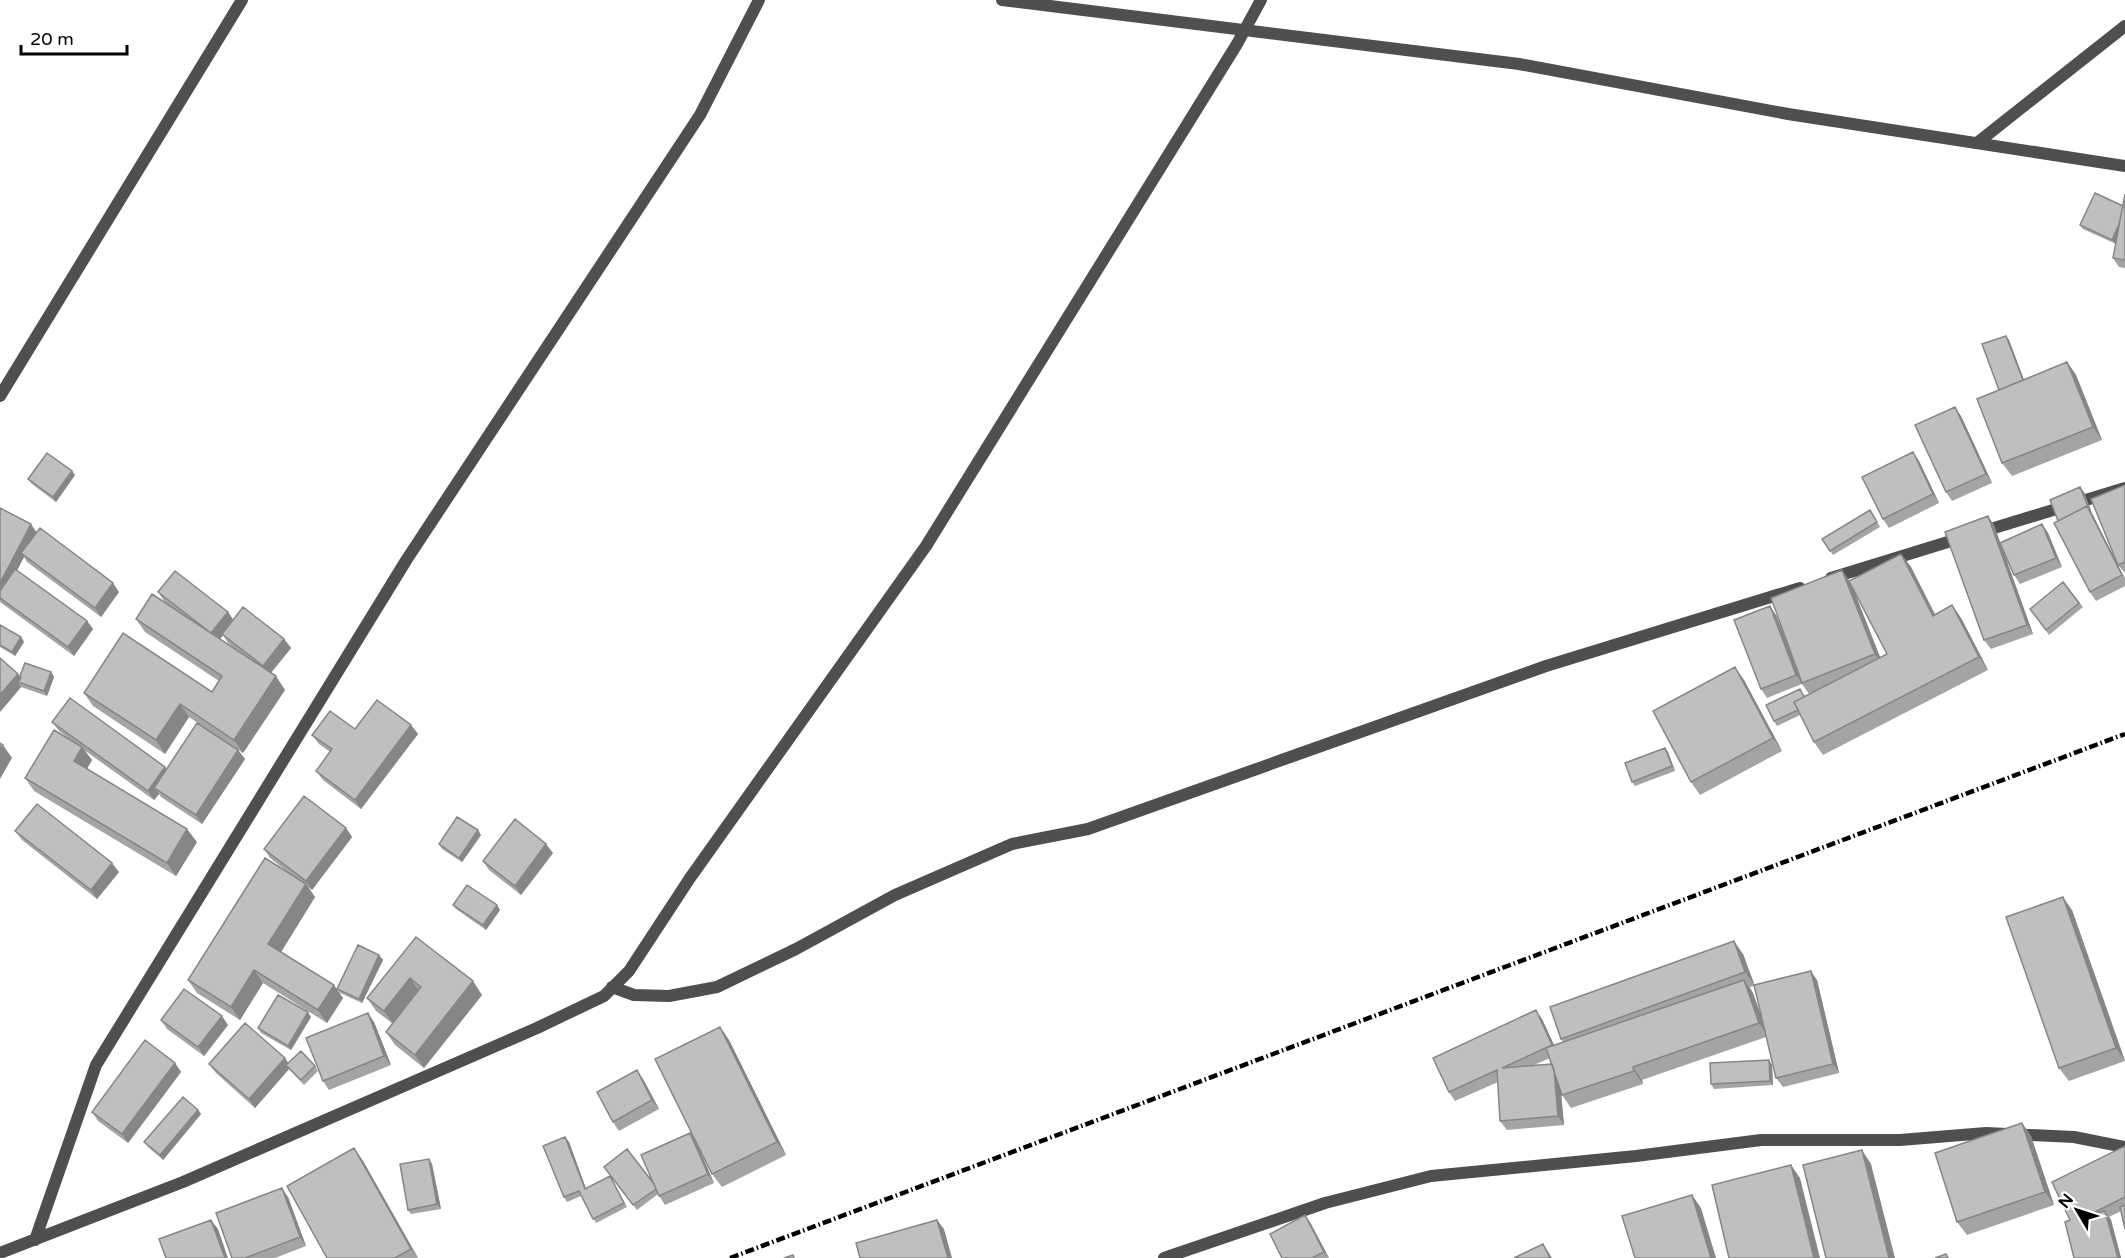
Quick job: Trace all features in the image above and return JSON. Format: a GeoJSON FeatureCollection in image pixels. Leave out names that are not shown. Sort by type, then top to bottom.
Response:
{"type":"FeatureCollection","features":[{"type":"Feature","properties":{"kind":"street"},"geometry":{"type":"LineString","coordinates":[[0,396],[242,0]]}},
{"type":"Feature","properties":{"kind":"street"},"geometry":{"type":"LineString","coordinates":[[34,1240],[96,1065],[407,559],[700,115],[759,0]]}},
{"type":"Feature","properties":{"kind":"street"},"geometry":{"type":"LineString","coordinates":[[1002,0],[1519,64],[1788,114],[2125,166]]}},
{"type":"Feature","properties":{"kind":"street"},"geometry":{"type":"LineString","coordinates":[[0,1253],[183,1182],[537,1028],[604,996],[629,971],[690,878],[926,546],[1231,54],[1261,0]]}},
{"type":"Feature","properties":{"kind":"street"},"geometry":{"type":"LineString","coordinates":[[1977,143],[2125,26]]}},
{"type":"Feature","properties":{"kind":"street"},"geometry":{"type":"LineString","coordinates":[[612,987],[634,996],[669,996],[717,987],[796,949],[895,895],[1012,844],[1088,829],[1546,666],[2125,488]]}},
{"type":"Feature","properties":{"kind":"street"},"geometry":{"type":"LineString","coordinates":[[1164,1258],[1305,1212],[1325,1203],[1431,1176],[1636,1156],[1761,1140],[1900,1140],[1986,1133],[2074,1137],[2125,1147]]}},
{"type":"Feature","properties":{"kind":"building"},"geometry":{"type":"Polygon","coordinates":[[[2095,193],[2123,206],[2112,240],[2080,225],[2095,193]]]}},
{"type":"Feature","properties":{"kind":"building"},"geometry":{"type":"Polygon","coordinates":[[[2125,194],[2125,260],[2113,258],[2125,194]]]}},
{"type":"Feature","properties":{"kind":"building"},"geometry":{"type":"Polygon","coordinates":[[[2006,336],[2023,380],[1999,390],[1982,344],[2006,336]]]}},
{"type":"Feature","properties":{"kind":"building"},"geometry":{"type":"Polygon","coordinates":[[[2067,362],[2093,427],[2002,463],[1977,399],[2067,362]]]}},
{"type":"Feature","properties":{"kind":"building"},"geometry":{"type":"Polygon","coordinates":[[[1955,407],[1986,474],[1946,492],[1915,425],[1955,407]]]}},
{"type":"Feature","properties":{"kind":"building"},"geometry":{"type":"Polygon","coordinates":[[[1913,452],[1933,494],[1883,519],[1862,477],[1913,452]]]}},
{"type":"Feature","properties":{"kind":"building"},"geometry":{"type":"Polygon","coordinates":[[[47,453],[72,471],[53,497],[28,479],[47,453]]]}},
{"type":"Feature","properties":{"kind":"building"},"geometry":{"type":"Polygon","coordinates":[[[2125,485],[2125,562],[2118,565],[2091,499],[2125,485]]]}},
{"type":"Feature","properties":{"kind":"building"},"geometry":{"type":"Polygon","coordinates":[[[2080,487],[2089,509],[2087,506],[2058,521],[2050,500],[2080,487]]]}},
{"type":"Feature","properties":{"kind":"building"},"geometry":{"type":"Polygon","coordinates":[[[2087,506],[2122,575],[2090,592],[2054,523],[2087,506]]]}},
{"type":"Feature","properties":{"kind":"building"},"geometry":{"type":"Polygon","coordinates":[[[0,508],[31,524],[0,583],[0,508]]]}},
{"type":"Feature","properties":{"kind":"building"},"geometry":{"type":"Polygon","coordinates":[[[1870,510],[1877,522],[1830,551],[1822,539],[1870,510]]]}},
{"type":"Feature","properties":{"kind":"building"},"geometry":{"type":"Polygon","coordinates":[[[1988,516],[2027,625],[1984,640],[1945,532],[1988,516]]]}},
{"type":"Feature","properties":{"kind":"building"},"geometry":{"type":"Polygon","coordinates":[[[2042,524],[2056,558],[2014,575],[2000,543],[2042,524]]]}},
{"type":"Feature","properties":{"kind":"building"},"geometry":{"type":"Polygon","coordinates":[[[40,528],[113,583],[95,608],[21,553],[40,528]]]}},
{"type":"Feature","properties":{"kind":"building"},"geometry":{"type":"Polygon","coordinates":[[[1901,554],[1933,616],[1952,605],[1979,657],[1814,742],[1794,702],[1887,654],[1849,581],[1901,554]]]}},
{"type":"Feature","properties":{"kind":"building"},"geometry":{"type":"Polygon","coordinates":[[[15,569],[87,621],[68,647],[0,598],[0,591],[15,569]]]}},
{"type":"Feature","properties":{"kind":"building"},"geometry":{"type":"Polygon","coordinates":[[[1842,570],[1875,654],[1802,683],[1771,598],[1842,570]]]}},
{"type":"Feature","properties":{"kind":"building"},"geometry":{"type":"Polygon","coordinates":[[[175,571],[228,612],[211,633],[158,592],[175,571]]]}},
{"type":"Feature","properties":{"kind":"building"},"geometry":{"type":"Polygon","coordinates":[[[2063,582],[2079,603],[2046,630],[2030,609],[2063,582]]]}},
{"type":"Feature","properties":{"kind":"building"},"geometry":{"type":"Polygon","coordinates":[[[152,594],[276,676],[234,740],[180,704],[156,740],[84,693],[123,633],[212,692],[222,676],[136,619],[152,594]]]}},
{"type":"Feature","properties":{"kind":"building"},"geometry":{"type":"Polygon","coordinates":[[[1770,606],[1796,675],[1761,689],[1734,620],[1770,606]]]}},
{"type":"Feature","properties":{"kind":"building"},"geometry":{"type":"Polygon","coordinates":[[[243,607],[284,639],[263,666],[222,634],[243,607]]]}},
{"type":"Feature","properties":{"kind":"building"},"geometry":{"type":"Polygon","coordinates":[[[0,625],[21,637],[12,652],[0,645],[0,625]]]}},
{"type":"Feature","properties":{"kind":"building"},"geometry":{"type":"Polygon","coordinates":[[[0,658],[18,674],[0,695],[0,658]]]}},
{"type":"Feature","properties":{"kind":"building"},"geometry":{"type":"Polygon","coordinates":[[[25,663],[51,672],[44,691],[18,682],[25,663]]]}},
{"type":"Feature","properties":{"kind":"building"},"geometry":{"type":"Polygon","coordinates":[[[1735,667],[1773,738],[1691,782],[1653,711],[1735,667]]]}},
{"type":"Feature","properties":{"kind":"building"},"geometry":{"type":"Polygon","coordinates":[[[1800,689],[1804,697],[1794,702],[1798,710],[1774,721],[1766,705],[1800,689]]]}},
{"type":"Feature","properties":{"kind":"building"},"geometry":{"type":"Polygon","coordinates":[[[70,698],[165,767],[148,791],[52,722],[70,698]]]}},
{"type":"Feature","properties":{"kind":"building"},"geometry":{"type":"Polygon","coordinates":[[[377,700],[411,725],[355,800],[316,771],[332,749],[312,735],[330,711],[355,729],[377,700]]]}},
{"type":"Feature","properties":{"kind":"building"},"geometry":{"type":"Polygon","coordinates":[[[197,723],[238,750],[196,815],[154,788],[197,723]]]}},
{"type":"Feature","properties":{"kind":"building"},"geometry":{"type":"Polygon","coordinates":[[[54,730],[82,747],[74,761],[187,829],[167,863],[25,778],[54,730]]]}},
{"type":"Feature","properties":{"kind":"building"},"geometry":{"type":"Polygon","coordinates":[[[1665,748],[1672,766],[1632,782],[1625,763],[1665,748]]]}},
{"type":"Feature","properties":{"kind":"building"},"geometry":{"type":"Polygon","coordinates":[[[304,796],[346,828],[306,881],[264,849],[304,796]]]}},
{"type":"Feature","properties":{"kind":"building"},"geometry":{"type":"Polygon","coordinates":[[[37,804],[112,863],[91,890],[15,831],[37,804]]]}},
{"type":"Feature","properties":{"kind":"building"},"geometry":{"type":"Polygon","coordinates":[[[457,817],[478,830],[459,858],[439,844],[457,817]]]}},
{"type":"Feature","properties":{"kind":"building"},"geometry":{"type":"Polygon","coordinates":[[[515,819],[546,844],[515,886],[483,861],[515,819]]]}},
{"type":"Feature","properties":{"kind":"building"},"geometry":{"type":"Polygon","coordinates":[[[265,858],[306,884],[268,944],[334,985],[318,1010],[254,970],[231,1007],[188,980],[265,858]]]}},
{"type":"Feature","properties":{"kind":"building"},"geometry":{"type":"Polygon","coordinates":[[[467,885],[497,905],[483,925],[453,905],[467,885]]]}},
{"type":"Feature","properties":{"kind":"building"},"geometry":{"type":"Polygon","coordinates":[[[2063,897],[2116,1048],[2059,1068],[2006,917],[2063,897]]]}},
{"type":"Feature","properties":{"kind":"building"},"geometry":{"type":"Polygon","coordinates":[[[416,937],[473,981],[415,1055],[386,1032],[421,987],[410,978],[384,1011],[367,998],[416,937]]]}},
{"type":"Feature","properties":{"kind":"building"},"geometry":{"type":"Polygon","coordinates":[[[1734,941],[1745,972],[1561,1039],[1550,1007],[1734,941]]]}},
{"type":"Feature","properties":{"kind":"building"},"geometry":{"type":"Polygon","coordinates":[[[358,945],[379,955],[359,999],[337,989],[358,945]]]}},
{"type":"Feature","properties":{"kind":"building"},"geometry":{"type":"Polygon","coordinates":[[[1811,971],[1833,1064],[1776,1078],[1754,985],[1811,971]]]}},
{"type":"Feature","properties":{"kind":"building"},"geometry":{"type":"Polygon","coordinates":[[[1744,980],[1759,1023],[1633,1067],[1634,1071],[1562,1095],[1546,1048],[1744,980]]]}},
{"type":"Feature","properties":{"kind":"building"},"geometry":{"type":"Polygon","coordinates":[[[184,989],[222,1016],[198,1047],[161,1020],[184,989]]]}},
{"type":"Feature","properties":{"kind":"building"},"geometry":{"type":"Polygon","coordinates":[[[278,995],[308,1012],[288,1046],[258,1028],[278,995]]]}},
{"type":"Feature","properties":{"kind":"building"},"geometry":{"type":"Polygon","coordinates":[[[1536,1010],[1552,1045],[1502,1068],[1552,1064],[1558,1116],[1500,1121],[1497,1070],[1449,1092],[1433,1058],[1536,1010]]]}},
{"type":"Feature","properties":{"kind":"building"},"geometry":{"type":"Polygon","coordinates":[[[368,1013],[384,1056],[323,1081],[306,1038],[368,1013]]]}},
{"type":"Feature","properties":{"kind":"building"},"geometry":{"type":"Polygon","coordinates":[[[245,1023],[285,1058],[249,1099],[209,1064],[245,1023]]]}},
{"type":"Feature","properties":{"kind":"building"},"geometry":{"type":"Polygon","coordinates":[[[720,1027],[777,1142],[712,1174],[655,1059],[720,1027]]]}},
{"type":"Feature","properties":{"kind":"building"},"geometry":{"type":"Polygon","coordinates":[[[145,1040],[175,1063],[122,1134],[92,1112],[145,1040]]]}},
{"type":"Feature","properties":{"kind":"building"},"geometry":{"type":"Polygon","coordinates":[[[301,1051],[315,1066],[301,1080],[286,1065],[301,1051]]]}},
{"type":"Feature","properties":{"kind":"building"},"geometry":{"type":"Polygon","coordinates":[[[1769,1060],[1770,1081],[1711,1084],[1710,1063],[1769,1060]]]}},
{"type":"Feature","properties":{"kind":"building"},"geometry":{"type":"Polygon","coordinates":[[[637,1070],[652,1100],[613,1122],[597,1092],[637,1070]]]}},
{"type":"Feature","properties":{"kind":"building"},"geometry":{"type":"Polygon","coordinates":[[[183,1097],[198,1110],[160,1155],[144,1142],[183,1097]]]}},
{"type":"Feature","properties":{"kind":"building"},"geometry":{"type":"Polygon","coordinates":[[[2022,1123],[2045,1192],[1957,1222],[1935,1153],[2022,1123]]]}},
{"type":"Feature","properties":{"kind":"building"},"geometry":{"type":"Polygon","coordinates":[[[690,1133],[708,1174],[659,1196],[641,1155],[690,1133]]]}},
{"type":"Feature","properties":{"kind":"building"},"geometry":{"type":"Polygon","coordinates":[[[565,1137],[585,1189],[610,1176],[624,1203],[593,1219],[579,1191],[564,1197],[543,1146],[565,1137]]]}},
{"type":"Feature","properties":{"kind":"building"},"geometry":{"type":"Polygon","coordinates":[[[2125,1146],[2125,1197],[2089,1215],[2105,1211],[2118,1258],[2074,1258],[2065,1222],[2070,1220],[2052,1182],[2125,1146]]]}},
{"type":"Feature","properties":{"kind":"building"},"geometry":{"type":"Polygon","coordinates":[[[354,1148],[411,1249],[395,1258],[327,1258],[287,1186],[354,1148]]]}},
{"type":"Feature","properties":{"kind":"building"},"geometry":{"type":"Polygon","coordinates":[[[627,1149],[656,1189],[633,1205],[604,1167],[627,1149]]]}},
{"type":"Feature","properties":{"kind":"building"},"geometry":{"type":"Polygon","coordinates":[[[1862,1150],[1889,1258],[1826,1258],[1803,1165],[1862,1150]]]}},
{"type":"Feature","properties":{"kind":"building"},"geometry":{"type":"Polygon","coordinates":[[[429,1159],[437,1204],[408,1210],[400,1164],[429,1159]]]}},
{"type":"Feature","properties":{"kind":"building"},"geometry":{"type":"Polygon","coordinates":[[[1791,1165],[1814,1258],[1729,1258],[1712,1185],[1791,1165]]]}},
{"type":"Feature","properties":{"kind":"building"},"geometry":{"type":"Polygon","coordinates":[[[282,1188],[300,1237],[245,1258],[232,1258],[216,1213],[282,1188]]]}},
{"type":"Feature","properties":{"kind":"building"},"geometry":{"type":"Polygon","coordinates":[[[1692,1195],[1711,1258],[1635,1258],[1622,1216],[1692,1195]]]}},
{"type":"Feature","properties":{"kind":"building"},"geometry":{"type":"Polygon","coordinates":[[[2125,1205],[2125,1229],[2120,1207],[2125,1205]]]}},
{"type":"Feature","properties":{"kind":"building"},"geometry":{"type":"Polygon","coordinates":[[[1305,1215],[1324,1252],[1312,1258],[1282,1258],[1270,1234],[1305,1215]]]}},
{"type":"Feature","properties":{"kind":"building"},"geometry":{"type":"Polygon","coordinates":[[[211,1220],[225,1258],[166,1258],[159,1239],[211,1220]]]}},
{"type":"Feature","properties":{"kind":"building"},"geometry":{"type":"Polygon","coordinates":[[[937,1220],[948,1258],[860,1258],[856,1243],[937,1220]]]}},
{"type":"Feature","properties":{"kind":"building"},"geometry":{"type":"Polygon","coordinates":[[[1543,1244],[1550,1258],[1514,1258],[1543,1244]]]}},
{"type":"Feature","properties":{"kind":"building"},"geometry":{"type":"Polygon","coordinates":[[[1946,1254],[1948,1258],[1935,1258],[1946,1254]]]}},
{"type":"Feature","properties":{"kind":"railway"},"geometry":{"type":"LineString","coordinates":[[730,1258],[2125,734]]}}]}
